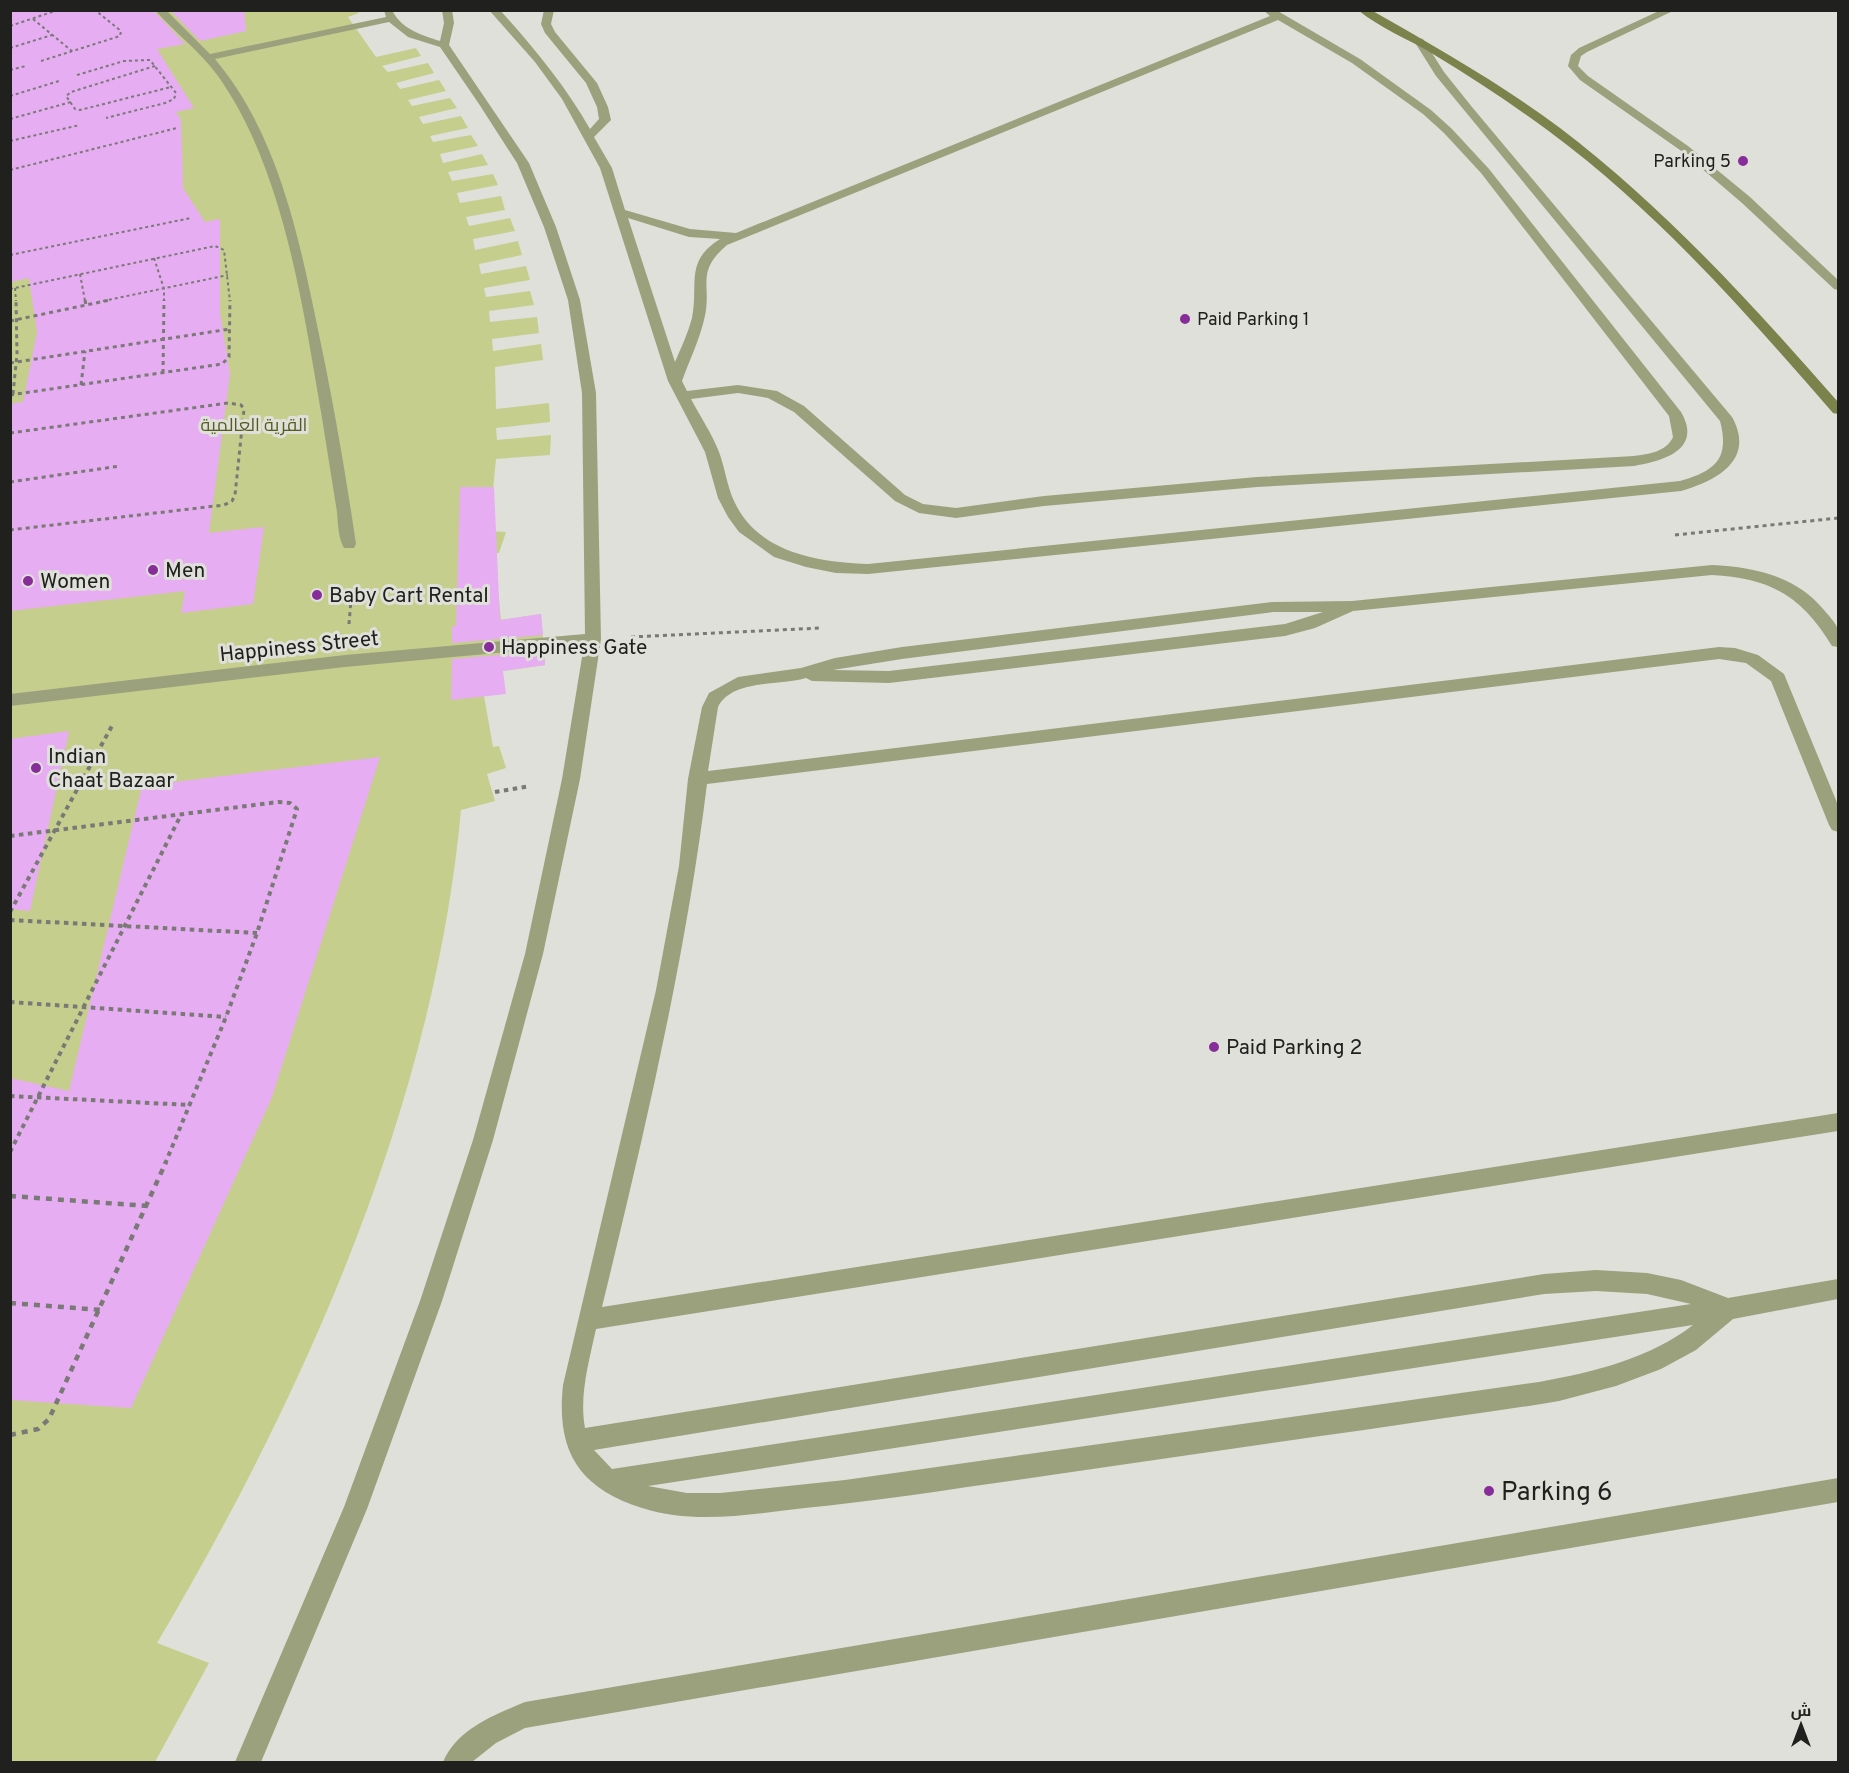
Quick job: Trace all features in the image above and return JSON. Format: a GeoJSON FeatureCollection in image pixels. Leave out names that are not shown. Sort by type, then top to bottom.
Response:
{"type":"FeatureCollection","features":[{"type":"Feature","properties":{"kind":"street"},"geometry":{"type":"LineString","coordinates":[[1363,10],[1419,41],[1511,98],[1593,160],[1679,239],[1758,317],[1839,410]]}},
{"type":"Feature","properties":{"kind":"lane"},"geometry":{"type":"LineString","coordinates":[[163,13],[180,10]]}},
{"type":"Feature","properties":{"kind":"lane"},"geometry":{"type":"LineString","coordinates":[[444,45],[450,17],[447,10]]}},
{"type":"Feature","properties":{"kind":"lane"},"geometry":{"type":"LineString","coordinates":[[494,10],[539,60],[567,98],[606,168],[675,381],[712,452],[725,498],[733,514],[744,529],[779,553],[806,562],[836,568],[868,569],[1660,488],[1700,481],[1715,473],[1726,462],[1732,449],[1733,435],[1727,420],[1467,109],[1440,74],[1419,41]]}},
{"type":"Feature","properties":{"kind":"lane"},"geometry":{"type":"LineString","coordinates":[[549,10],[546,24],[550,33],[591,80],[602,99],[605,120],[589,136]]}},
{"type":"Feature","properties":{"kind":"lane"},"geometry":{"type":"LineString","coordinates":[[1670,10],[1583,50],[1576,55],[1574,66],[1584,78],[1684,148],[1737,192],[1839,286]]}},
{"type":"Feature","properties":{"kind":"lane"},"geometry":{"type":"LineString","coordinates":[[163,13],[209,57],[236,95],[278,183],[313,334],[349,544]]}},
{"type":"Feature","properties":{"kind":"lane"},"geometry":{"type":"LineString","coordinates":[[675,381],[697,322],[700,270],[704,260],[717,246],[1273,13],[1320,39],[1390,84],[1428,112],[1468,151],[1676,415],[1680,425],[1680,435],[1677,445],[1660,456],[1634,460],[1257,482],[1044,501],[943,513],[919,508],[900,498],[799,409],[772,394],[738,389],[682,396]]}},
{"type":"Feature","properties":{"kind":"lane"},"geometry":{"type":"LineString","coordinates":[[209,57],[390,15],[415,36],[444,45],[486,104],[522,163],[550,227],[574,300],[589,393],[593,639],[571,779],[534,954],[483,1140],[431,1301],[355,1509],[248,1762]]}},
{"type":"Feature","properties":{"kind":"lane"},"geometry":{"type":"LineString","coordinates":[[621,213],[689,232],[737,236]]}},
{"type":"Feature","properties":{"kind":"lane"},"geometry":{"type":"LineString","coordinates":[[1728,1309],[1690,1341],[1643,1367],[1590,1384],[887,1488],[743,1504],[669,1503],[637,1495],[608,1481],[589,1463],[576,1441],[571,1414],[588,1320],[630,1154],[662,1012],[684,885],[697,779],[710,707],[715,697],[738,683],[801,674],[835,664],[939,647],[1273,607],[1352,606],[1731,570],[1772,580],[1790,589],[1820,612],[1839,642]]}},
{"type":"Feature","properties":{"kind":"lane"},"geometry":{"type":"LineString","coordinates":[[801,674],[859,678],[899,676],[1285,630],[1321,620],[1352,606]]}},
{"type":"Feature","properties":{"kind":"lane","name":"Happiness Street"},"geometry":{"type":"LineString","coordinates":[[10,700],[345,661],[593,639]]}},
{"type":"Feature","properties":{"kind":"lane"},"geometry":{"type":"LineString","coordinates":[[697,779],[1719,652],[1752,659],[1778,678],[1839,825]]}},
{"type":"Feature","properties":{"kind":"lane"},"geometry":{"type":"LineString","coordinates":[[588,1320],[1839,1122]]}},
{"type":"Feature","properties":{"kind":"lane"},"geometry":{"type":"LineString","coordinates":[[576,1441],[1520,1288],[1590,1279],[1635,1281],[1682,1291],[1728,1309]]}},
{"type":"Feature","properties":{"kind":"lane"},"geometry":{"type":"LineString","coordinates":[[608,1481],[1728,1309],[1839,1289]]}},
{"type":"Feature","properties":{"kind":"lane"},"geometry":{"type":"LineString","coordinates":[[456,1762],[463,1753],[493,1729],[525,1715],[1839,1490]]}},
{"type":"Feature","properties":{"kind":"path"},"geometry":{"type":"LineString","coordinates":[[10,26],[58,10]]}},
{"type":"Feature","properties":{"kind":"path"},"geometry":{"type":"LineString","coordinates":[[41,61],[116,39],[122,34],[96,10]]}},
{"type":"Feature","properties":{"kind":"path"},"geometry":{"type":"LineString","coordinates":[[33,19],[73,52]]}},
{"type":"Feature","properties":{"kind":"path"},"geometry":{"type":"LineString","coordinates":[[10,48],[52,35]]}},
{"type":"Feature","properties":{"kind":"path"},"geometry":{"type":"LineString","coordinates":[[77,75],[141,58],[150,60],[176,96],[170,102],[106,118]]}},
{"type":"Feature","properties":{"kind":"path"},"geometry":{"type":"LineString","coordinates":[[10,70],[26,66]]}},
{"type":"Feature","properties":{"kind":"path"},"geometry":{"type":"LineString","coordinates":[[154,66],[66,95],[77,110],[171,87]]}},
{"type":"Feature","properties":{"kind":"path"},"geometry":{"type":"LineString","coordinates":[[10,96],[59,81]]}},
{"type":"Feature","properties":{"kind":"path"},"geometry":{"type":"LineString","coordinates":[[10,119],[71,102]]}},
{"type":"Feature","properties":{"kind":"path"},"geometry":{"type":"LineString","coordinates":[[10,141],[80,125]]}},
{"type":"Feature","properties":{"kind":"path"},"geometry":{"type":"LineString","coordinates":[[10,170],[177,128]]}},
{"type":"Feature","properties":{"kind":"path"},"geometry":{"type":"LineString","coordinates":[[10,255],[191,218]]}},
{"type":"Feature","properties":{"kind":"path"},"geometry":{"type":"LineString","coordinates":[[208,246],[221,247],[224,250],[228,275],[230,328],[227,361],[215,366],[12,395],[19,362],[19,319],[13,289],[154,258],[208,246]]}},
{"type":"Feature","properties":{"kind":"path"},"geometry":{"type":"LineString","coordinates":[[154,258],[164,289],[163,374]]}},
{"type":"Feature","properties":{"kind":"path"},"geometry":{"type":"LineString","coordinates":[[80,274],[86,305]]}},
{"type":"Feature","properties":{"kind":"path"},"geometry":{"type":"LineString","coordinates":[[10,321],[228,275]]}},
{"type":"Feature","properties":{"kind":"path"},"geometry":{"type":"LineString","coordinates":[[10,363],[230,328]]}},
{"type":"Feature","properties":{"kind":"path"},"geometry":{"type":"LineString","coordinates":[[81,385],[85,351]]}},
{"type":"Feature","properties":{"kind":"path"},"geometry":{"type":"LineString","coordinates":[[10,433],[228,403],[241,405],[244,409],[235,495],[232,501],[224,505],[10,530]]}},
{"type":"Feature","properties":{"kind":"path"},"geometry":{"type":"LineString","coordinates":[[10,482],[120,466]]}},
{"type":"Feature","properties":{"kind":"path"},"geometry":{"type":"LineString","coordinates":[[10,912],[57,830],[133,686]]}},
{"type":"Feature","properties":{"kind":"path"},"geometry":{"type":"LineString","coordinates":[[10,836],[278,802],[290,802],[297,809],[257,933],[226,1017],[148,1206],[102,1310],[49,1419],[38,1429],[10,1435]]}},
{"type":"Feature","properties":{"kind":"path"},"geometry":{"type":"LineString","coordinates":[[10,1152],[181,814]]}},
{"type":"Feature","properties":{"kind":"path"},"geometry":{"type":"LineString","coordinates":[[10,920],[257,933]]}},
{"type":"Feature","properties":{"kind":"path"},"geometry":{"type":"LineString","coordinates":[[10,1002],[226,1017]]}},
{"type":"Feature","properties":{"kind":"path"},"geometry":{"type":"LineString","coordinates":[[10,1096],[190,1105]]}},
{"type":"Feature","properties":{"kind":"path"},"geometry":{"type":"LineString","coordinates":[[10,1196],[148,1206]]}},
{"type":"Feature","properties":{"kind":"path"},"geometry":{"type":"LineString","coordinates":[[10,1303],[102,1310]]}},
{"type":"Feature","properties":{"kind":"green space","name":"القرية العالمية"},"geometry":{"type":"Polygon","coordinates":[[[11,11],[356,11],[359,13],[348,17],[376,57],[416,48],[421,56],[382,66],[388,72],[428,63],[434,73],[396,83],[400,89],[439,80],[446,91],[408,100],[412,106],[450,98],[457,108],[419,117],[423,124],[461,116],[468,128],[430,136],[433,142],[471,135],[478,146],[440,154],[443,163],[482,154],[488,165],[448,172],[452,181],[493,174],[498,185],[457,193],[460,203],[501,196],[505,210],[466,217],[469,226],[510,218],[515,231],[473,239],[475,250],[518,241],[522,255],[479,264],[481,274],[526,266],[530,280],[484,288],[486,297],[530,291],[534,305],[489,311],[490,322],[537,317],[539,333],[492,339],[493,351],[541,344],[543,360],[495,367],[496,409],[549,403],[550,422],[496,428],[497,440],[551,435],[550,455],[496,459],[489,531],[506,532],[499,553],[494,553],[481,602],[499,600],[501,620],[541,614],[545,665],[503,671],[484,696],[493,747],[499,746],[506,768],[487,774],[495,801],[461,810],[446,920],[423,1029],[392,1136],[355,1242],[312,1346],[264,1448],[212,1547],[157,1643],[209,1663],[155,1762],[11,1762],[11,11]]]}},
{"type":"Feature","properties":{"kind":"building"},"geometry":{"type":"Polygon","coordinates":[[[10,10],[153,10],[185,44],[157,49],[194,108],[176,112],[181,120],[183,188],[205,222],[220,219],[220,313],[230,374],[209,533],[264,527],[253,604],[181,613],[185,591],[10,611],[10,404],[23,402],[37,332],[29,278],[10,282],[10,10]]]}},
{"type":"Feature","properties":{"kind":"building"},"geometry":{"type":"Polygon","coordinates":[[[170,10],[244,10],[246,31],[200,41],[170,10]]]}},
{"type":"Feature","properties":{"kind":"building"},"geometry":{"type":"Polygon","coordinates":[[[460,487],[494,487],[500,620],[541,614],[543,635],[452,643],[452,626],[456,626],[460,487]]]}},
{"type":"Feature","properties":{"kind":"building"},"geometry":{"type":"Polygon","coordinates":[[[544,651],[545,665],[503,671],[506,694],[451,700],[452,659],[544,651]]]}},
{"type":"Feature","properties":{"kind":"building"},"geometry":{"type":"Polygon","coordinates":[[[69,731],[30,911],[10,909],[10,739],[69,731]]]}},
{"type":"Feature","properties":{"kind":"building"},"geometry":{"type":"Polygon","coordinates":[[[380,757],[272,1097],[131,1408],[10,1400],[10,1078],[69,1091],[142,786],[380,757]]]}},
{"type":"Feature","properties":{"kind":"place","name":"Parking 5"},"geometry":{"type":"Point","coordinates":[1743,161]}},
{"type":"Feature","properties":{"kind":"place","name":"Paid Parking 1"},"geometry":{"type":"Point","coordinates":[1185,319]}},
{"type":"Feature","properties":{"kind":"place","name":"Men"},"geometry":{"type":"Point","coordinates":[153,570]}},
{"type":"Feature","properties":{"kind":"place","name":"Women"},"geometry":{"type":"Point","coordinates":[28,581]}},
{"type":"Feature","properties":{"kind":"place","name":"Baby Cart Rental"},"geometry":{"type":"Point","coordinates":[317,595]}},
{"type":"Feature","properties":{"kind":"place","name":"Happiness Gate"},"geometry":{"type":"Point","coordinates":[489,647]}},
{"type":"Feature","properties":{"kind":"place","name":"Indian Chaat Bazaar"},"geometry":{"type":"Point","coordinates":[36,768]}},
{"type":"Feature","properties":{"kind":"place","name":"Paid Parking 2"},"geometry":{"type":"Point","coordinates":[1214,1047]}},
{"type":"Feature","properties":{"kind":"place","name":"Parking 6"},"geometry":{"type":"Point","coordinates":[1489,1491]}}]}
